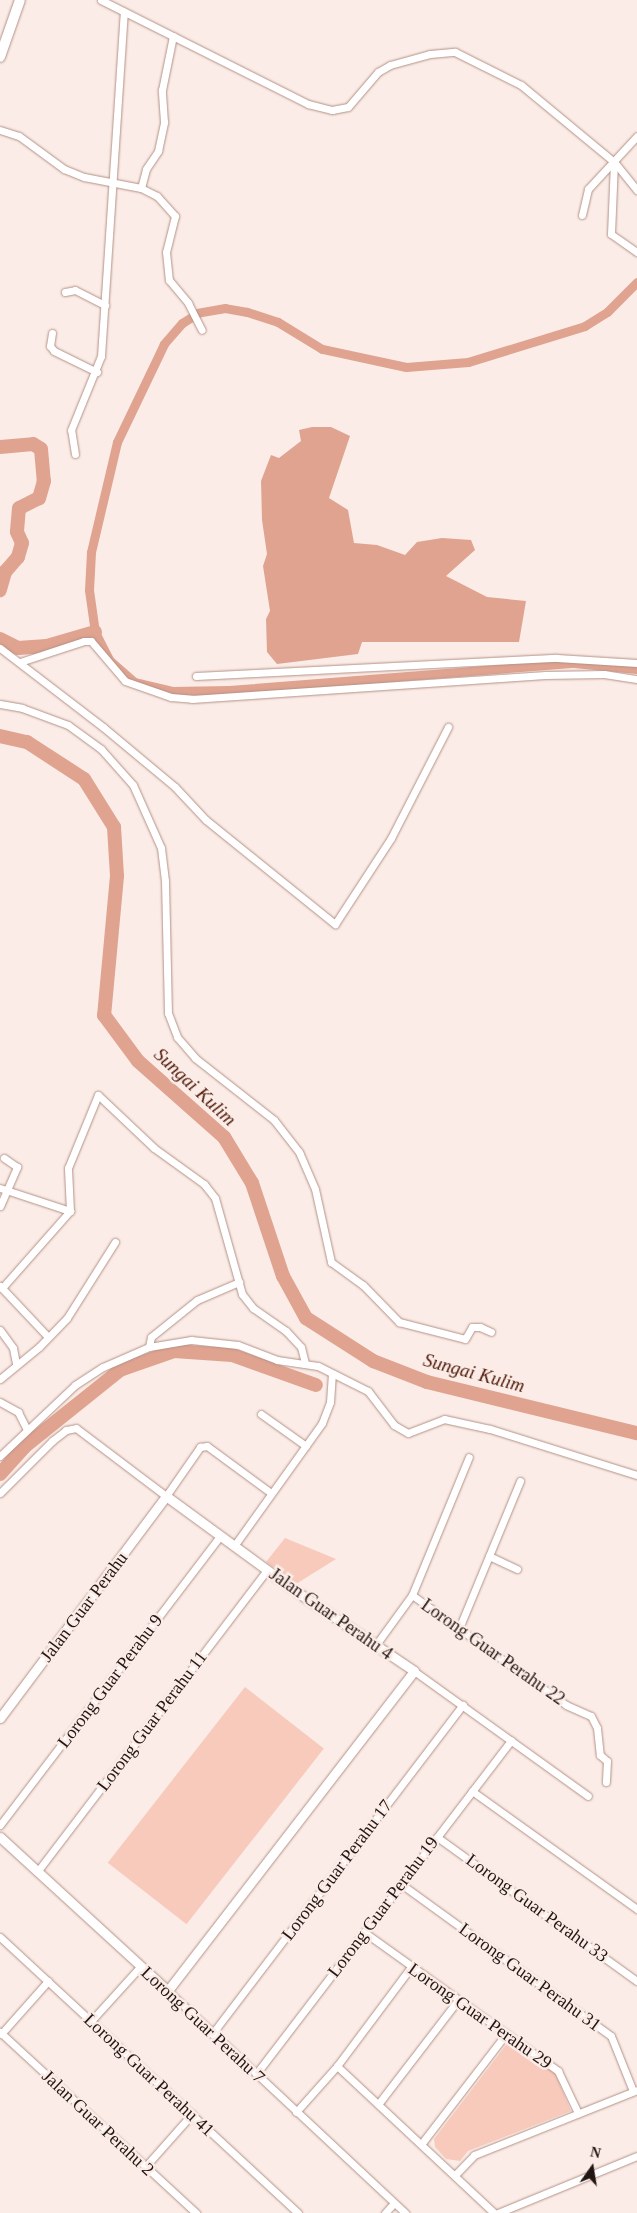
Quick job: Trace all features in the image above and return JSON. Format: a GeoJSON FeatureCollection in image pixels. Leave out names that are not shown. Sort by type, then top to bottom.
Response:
{"type":"FeatureCollection","features":[{"type":"Feature","properties":{"kind":"main road"},"geometry":{"type":"LineString","coordinates":[[0,58],[20,0]]}},
{"type":"Feature","properties":{"kind":"street"},"geometry":{"type":"LineString","coordinates":[[101,0],[308,104],[332,110],[348,107],[378,72],[390,65],[430,54],[455,52],[521,85],[614,162],[637,190]]}},
{"type":"Feature","properties":{"kind":"street"},"geometry":{"type":"LineString","coordinates":[[75,454],[71,430],[98,372],[105,305],[124,12]]}},
{"type":"Feature","properties":{"kind":"street"},"geometry":{"type":"LineString","coordinates":[[142,188],[146,169],[158,151],[164,122],[162,90],[173,36]]}},
{"type":"Feature","properties":{"kind":"street"},"geometry":{"type":"LineString","coordinates":[[0,130],[20,136],[64,168],[84,177],[142,188],[157,196],[175,216],[166,252],[169,280],[196,315],[202,330]]}},
{"type":"Feature","properties":{"kind":"street"},"geometry":{"type":"LineString","coordinates":[[582,215],[588,189],[604,168],[614,162],[637,136]]}},
{"type":"Feature","properties":{"kind":"street"},"geometry":{"type":"LineString","coordinates":[[614,162],[611,234],[637,252]]}},
{"type":"Feature","properties":{"kind":"street"},"geometry":{"type":"LineString","coordinates":[[65,292],[74,290],[105,305]]}},
{"type":"Feature","properties":{"kind":"street"},"geometry":{"type":"LineString","coordinates":[[52,333],[50,346],[54,351],[98,372]]}},
{"type":"Feature","properties":{"kind":"street"},"geometry":{"type":"LineString","coordinates":[[20,662],[84,641],[91,641],[125,681],[172,697],[192,699],[545,674],[604,674],[637,679]]}},
{"type":"Feature","properties":{"kind":"street"},"geometry":{"type":"LineString","coordinates":[[0,648],[110,733],[174,787],[206,820],[335,924],[391,838],[448,727]]}},
{"type":"Feature","properties":{"kind":"street"},"geometry":{"type":"LineString","coordinates":[[196,676],[557,658],[637,662]]}},
{"type":"Feature","properties":{"kind":"street"},"geometry":{"type":"LineString","coordinates":[[0,704],[22,708],[68,725],[101,749],[133,785],[161,848],[165,881],[168,1013],[177,1037],[195,1058],[274,1120],[299,1152],[315,1189],[326,1252],[331,1262],[362,1285],[399,1322],[465,1339],[472,1327],[480,1327],[491,1332]]}},
{"type":"Feature","properties":{"kind":"street"},"geometry":{"type":"LineString","coordinates":[[48,1337],[1,1287],[70,1211],[68,1168],[98,1095],[154,1148],[204,1184],[215,1198],[242,1294],[253,1308],[286,1331],[301,1347],[305,1362]]}},
{"type":"Feature","properties":{"kind":"street"},"geometry":{"type":"LineString","coordinates":[[0,1206],[3,1189],[17,1167],[4,1158]]}},
{"type":"Feature","properties":{"kind":"street"},"geometry":{"type":"LineString","coordinates":[[3,1189],[70,1211]]}},
{"type":"Feature","properties":{"kind":"street"},"geometry":{"type":"LineString","coordinates":[[0,1379],[67,1318],[115,1242]]}},
{"type":"Feature","properties":{"kind":"street"},"geometry":{"type":"LineString","coordinates":[[149,1347],[151,1337],[197,1300],[239,1282]]}},
{"type":"Feature","properties":{"kind":"street"},"geometry":{"type":"LineString","coordinates":[[0,1330],[13,1348],[16,1363]]}},
{"type":"Feature","properties":{"kind":"street"},"geometry":{"type":"LineString","coordinates":[[0,1456],[75,1385],[103,1367],[149,1347],[168,1342],[217,1342],[238,1345],[277,1360],[305,1362],[368,1391],[394,1425],[408,1433],[444,1419],[490,1429],[637,1475]]}},
{"type":"Feature","properties":{"kind":"street"},"geometry":{"type":"LineString","coordinates":[[234,1546],[322,1423],[330,1402],[332,1375]]}},
{"type":"Feature","properties":{"kind":"street"},"geometry":{"type":"LineString","coordinates":[[0,1402],[18,1412],[27,1430]]}},
{"type":"Feature","properties":{"kind":"street"},"geometry":{"type":"LineString","coordinates":[[261,1414],[306,1446]]}},
{"type":"Feature","properties":{"kind":"street","name":"Jalan Guar Perahu 4"},"geometry":{"type":"LineString","coordinates":[[0,1493],[52,1441],[66,1430],[76,1428],[267,1570],[414,1671],[588,1796]]}},
{"type":"Feature","properties":{"kind":"street"},"geometry":{"type":"LineString","coordinates":[[166,1496],[200,1448],[207,1446],[271,1493]]}},
{"type":"Feature","properties":{"kind":"street"},"geometry":{"type":"LineString","coordinates":[[375,1646],[412,1595],[469,1457]]}},
{"type":"Feature","properties":{"kind":"street"},"geometry":{"type":"LineString","coordinates":[[460,1626],[520,1481]]}},
{"type":"Feature","properties":{"kind":"street","name":"Jalan Guar Perahu"},"geometry":{"type":"LineString","coordinates":[[0,1718],[166,1496]]}},
{"type":"Feature","properties":{"kind":"street","name":"Lorong Guar Perahu 9"},"geometry":{"type":"LineString","coordinates":[[0,1825],[220,1536]]}},
{"type":"Feature","properties":{"kind":"street"},"geometry":{"type":"LineString","coordinates":[[489,1556],[517,1569]]}},
{"type":"Feature","properties":{"kind":"street","name":"Lorong Guar Perahu 11"},"geometry":{"type":"LineString","coordinates":[[37,1872],[267,1570]]}},
{"type":"Feature","properties":{"kind":"street","name":"Lorong Guar Perahu 22"},"geometry":{"type":"LineString","coordinates":[[412,1595],[460,1626],[575,1710],[591,1716],[594,1722],[600,1755],[607,1761],[606,1782]]}},
{"type":"Feature","properties":{"kind":"street"},"geometry":{"type":"LineString","coordinates":[[168,1991],[414,1671]]}},
{"type":"Feature","properties":{"kind":"street","name":"Lorong Guar Perahu 17"},"geometry":{"type":"LineString","coordinates":[[212,2034],[462,1705]]}},
{"type":"Feature","properties":{"kind":"street","name":"Lorong Guar Perahu 19"},"geometry":{"type":"LineString","coordinates":[[256,2074],[511,1740]]}},
{"type":"Feature","properties":{"kind":"street"},"geometry":{"type":"LineString","coordinates":[[472,1791],[637,1909]]}},
{"type":"Feature","properties":{"kind":"street","name":"Lorong Guar Perahu 7"},"geometry":{"type":"LineString","coordinates":[[0,1837],[405,2213]]}},
{"type":"Feature","properties":{"kind":"street","name":"Lorong Guar Perahu 33"},"geometry":{"type":"LineString","coordinates":[[437,1837],[637,1980]]}},
{"type":"Feature","properties":{"kind":"street","name":"Lorong Guar Perahu 31"},"geometry":{"type":"LineString","coordinates":[[401,1884],[611,2036],[635,2090]]}},
{"type":"Feature","properties":{"kind":"street","name":"Lorong Guar Perahu 29"},"geometry":{"type":"LineString","coordinates":[[364,1932],[558,2071],[578,2113]]}},
{"type":"Feature","properties":{"kind":"street","name":"Lorong Guar Perahu 41"},"geometry":{"type":"LineString","coordinates":[[0,1937],[298,2213]]}},
{"type":"Feature","properties":{"kind":"street"},"geometry":{"type":"LineString","coordinates":[[91,2021],[140,1967]]}},
{"type":"Feature","properties":{"kind":"street"},"geometry":{"type":"LineString","coordinates":[[296,2112],[336,2066],[411,1967]]}},
{"type":"Feature","properties":{"kind":"street"},"geometry":{"type":"LineString","coordinates":[[1,2033],[48,1981]]}},
{"type":"Feature","properties":{"kind":"street"},"geometry":{"type":"LineString","coordinates":[[380,2103],[458,2000]]}},
{"type":"Feature","properties":{"kind":"street","name":"Jalan Guar Perahu 2"},"geometry":{"type":"LineString","coordinates":[[1,2033],[196,2213]]}},
{"type":"Feature","properties":{"kind":"street"},"geometry":{"type":"LineString","coordinates":[[422,2143],[506,2034]]}},
{"type":"Feature","properties":{"kind":"street"},"geometry":{"type":"LineString","coordinates":[[336,2066],[380,2103],[494,2213]]}},
{"type":"Feature","properties":{"kind":"street"},"geometry":{"type":"LineString","coordinates":[[455,2175],[474,2155],[635,2090]]}},
{"type":"Feature","properties":{"kind":"street"},"geometry":{"type":"LineString","coordinates":[[145,2167],[192,2114]]}},
{"type":"Feature","properties":{"kind":"street"},"geometry":{"type":"LineString","coordinates":[[498,2213],[637,2156]]}},
{"type":"Feature","properties":{"kind":"street"},"geometry":{"type":"LineString","coordinates":[[386,2213],[394,2203]]}},
{"type":"Feature","properties":{"kind":"shaded area"},"geometry":{"type":"Polygon","coordinates":[[[312,427],[331,427],[350,436],[329,498],[348,510],[354,543],[377,545],[405,555],[417,542],[442,538],[471,540],[475,550],[446,576],[487,597],[526,601],[519,642],[362,642],[358,654],[277,664],[267,652],[266,619],[270,611],[263,566],[267,554],[262,520],[261,481],[271,455],[279,458],[301,441],[299,430],[312,427]]]}},
{"type":"Feature","properties":{"kind":"shaded area"},"geometry":{"type":"Polygon","coordinates":[[[285,1538],[336,1559],[296,1584],[266,1562],[285,1538]]]}},
{"type":"Feature","properties":{"kind":"shaded area"},"geometry":{"type":"Polygon","coordinates":[[[245,1687],[324,1749],[187,1924],[108,1863],[245,1687]]]}},
{"type":"Feature","properties":{"kind":"shaded area"},"geometry":{"type":"Polygon","coordinates":[[[509,2041],[555,2073],[571,2111],[468,2151],[460,2161],[446,2159],[435,2147],[434,2139],[509,2041]]]}},
{"type":"Feature","properties":{"kind":"waterway"},"geometry":{"type":"LineString","coordinates":[[637,282],[607,312],[585,326],[468,362],[406,367],[322,349],[278,322],[247,312],[225,308],[198,313],[182,323],[164,344],[117,442],[91,552],[89,590],[95,632],[109,660],[134,682],[172,691],[229,690],[574,663],[637,669]]}},
{"type":"Feature","properties":{"kind":"waterway"},"geometry":{"type":"LineString","coordinates":[[0,447],[33,444],[41,449],[44,481],[39,498],[19,508],[17,532],[22,543],[18,557],[5,572],[0,590]]}},
{"type":"Feature","properties":{"kind":"waterway"},"geometry":{"type":"LineString","coordinates":[[0,639],[18,648],[47,646],[95,632]]}},
{"type":"Feature","properties":{"kind":"waterway","name":"Sungai Kulim"},"geometry":{"type":"LineString","coordinates":[[0,736],[27,742],[84,779],[114,827],[117,876],[104,1015],[138,1061],[224,1137],[252,1183],[283,1276],[306,1318],[373,1361],[427,1382],[637,1433]]}},
{"type":"Feature","properties":{"kind":"waterway"},"geometry":{"type":"LineString","coordinates":[[0,1474],[24,1447],[120,1370],[174,1351],[232,1355],[316,1385]]}}]}
